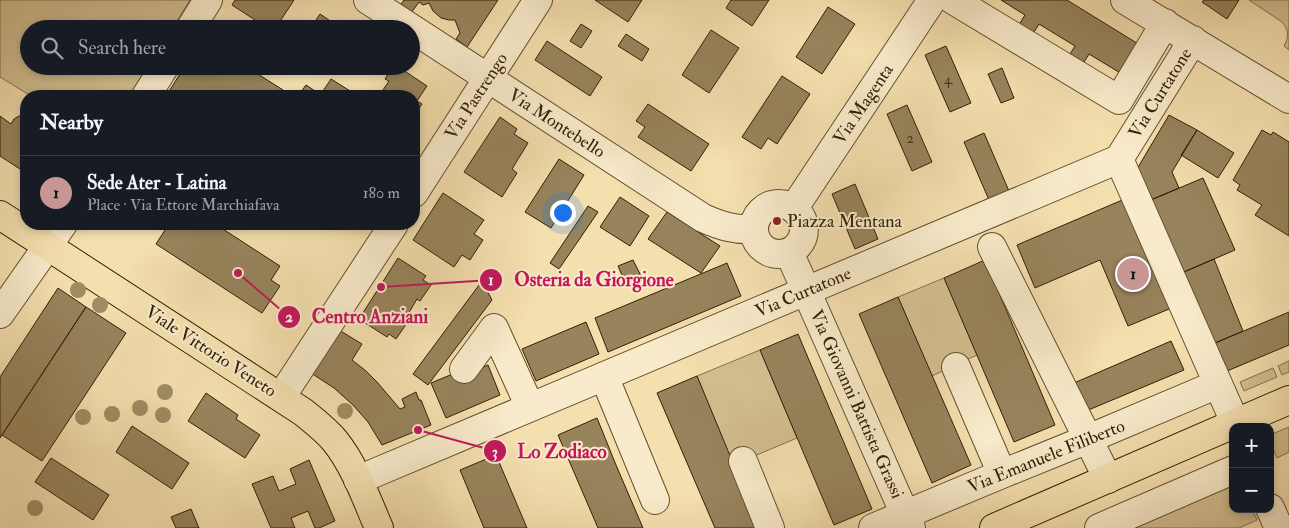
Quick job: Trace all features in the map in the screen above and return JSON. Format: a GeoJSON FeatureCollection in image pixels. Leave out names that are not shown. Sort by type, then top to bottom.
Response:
{"type":"FeatureCollection","features":[{"type":"Feature","properties":{"kind":"main road","name":"Viale Vittorio Veneto"},"geometry":{"type":"LineString","coordinates":[[0,215],[20,222]]}},
{"type":"Feature","properties":{"kind":"main road","name":"Viale Vittorio Veneto"},"geometry":{"type":"LineString","coordinates":[[55,234],[320,426],[346,457],[378,528]]}},
{"type":"Feature","properties":{"kind":"main road"},"geometry":{"type":"LineString","coordinates":[[1240,423],[1289,400]]}},
{"type":"Feature","properties":{"kind":"main road"},"geometry":{"type":"LineString","coordinates":[[994,528],[1229,428]]}},
{"type":"Feature","properties":{"kind":"street"},"geometry":{"type":"LineString","coordinates":[[196,20],[208,0]]}},
{"type":"Feature","properties":{"kind":"street","name":"Via Montebello"},"geometry":{"type":"LineString","coordinates":[[368,0],[399,20]]}},
{"type":"Feature","properties":{"kind":"street","name":"Via Pastrengo"},"geometry":{"type":"LineString","coordinates":[[420,183],[538,0]]}},
{"type":"Feature","properties":{"kind":"street","name":"Via Magenta"},"geometry":{"type":"LineString","coordinates":[[794,208],[932,0]]}},
{"type":"Feature","properties":{"kind":"street"},"geometry":{"type":"LineString","coordinates":[[954,0],[1119,100],[1165,23]]}},
{"type":"Feature","properties":{"kind":"street"},"geometry":{"type":"LineString","coordinates":[[1126,0],[1289,99]]}},
{"type":"Feature","properties":{"kind":"street","name":"Via Montebello"},"geometry":{"type":"LineString","coordinates":[[420,34],[704,218],[727,228],[753,229]]}},
{"type":"Feature","properties":{"kind":"street","name":"Via Curtatone"},"geometry":{"type":"LineString","coordinates":[[358,480],[1119,159],[1193,40]]}},
{"type":"Feature","properties":{"kind":"street"},"geometry":{"type":"LineString","coordinates":[[150,90],[159,75]]}},
{"type":"Feature","properties":{"kind":"street"},"geometry":{"type":"LineString","coordinates":[[1119,159],[1235,423]]}},
{"type":"Feature","properties":{"kind":"street"},"geometry":{"type":"LineString","coordinates":[[778,203],[794,208],[801,216],[804,227],[803,236],[797,247],[789,252],[775,254],[760,246],[755,238],[753,229],[756,217],[762,210],[769,205],[778,203]]}},
{"type":"Feature","properties":{"kind":"street"},"geometry":{"type":"LineString","coordinates":[[281,397],[390,230]]}},
{"type":"Feature","properties":{"kind":"street"},"geometry":{"type":"LineString","coordinates":[[0,314],[55,234]]}},
{"type":"Feature","properties":{"kind":"street"},"geometry":{"type":"LineString","coordinates":[[992,247],[1108,479]]}},
{"type":"Feature","properties":{"kind":"street","name":"Via Giovanni Battista Grassi"},"geometry":{"type":"LineString","coordinates":[[789,252],[908,521]]}},
{"type":"Feature","properties":{"kind":"street"},"geometry":{"type":"LineString","coordinates":[[464,369],[494,328],[530,408]]}},
{"type":"Feature","properties":{"kind":"street"},"geometry":{"type":"LineString","coordinates":[[956,366],[1002,474]]}},
{"type":"Feature","properties":{"kind":"street"},"geometry":{"type":"LineString","coordinates":[[604,376],[655,500]]}},
{"type":"Feature","properties":{"kind":"street","name":"Via Emanuele Filiberto"},"geometry":{"type":"LineString","coordinates":[[873,528],[908,521],[1002,474],[1218,384]]}},
{"type":"Feature","properties":{"kind":"street"},"geometry":{"type":"LineString","coordinates":[[743,461],[770,528]]}},
{"type":"Feature","properties":{"kind":"street"},"geometry":{"type":"LineString","coordinates":[[1099,528],[1229,472]]}},
{"type":"Feature","properties":{"kind":"street"},"geometry":{"type":"LineString","coordinates":[[1272,513],[1279,528]]}},
{"type":"Feature","properties":{"kind":"shaded area"},"geometry":{"type":"Polygon","coordinates":[[[0,0],[190,0],[178,20],[20,20],[20,75],[142,75],[133,90],[21,90],[0,77],[0,0]]]}},
{"type":"Feature","properties":{"kind":"shaded area"},"geometry":{"type":"Polygon","coordinates":[[[1249,0],[1289,0],[1289,50],[1284,46],[1288,34],[1282,22],[1249,0]]]}},
{"type":"Feature","properties":{"kind":"shaded area"},"geometry":{"type":"Polygon","coordinates":[[[944,278],[977,355],[932,376],[898,297],[944,278]]]}},
{"type":"Feature","properties":{"kind":"shaded area"},"geometry":{"type":"Polygon","coordinates":[[[760,350],[797,438],[733,465],[697,376],[760,350]]]}},
{"type":"Feature","properties":{"kind":"shaded area"},"geometry":{"type":"Polygon","coordinates":[[[1289,361],[1289,372],[1282,375],[1278,366],[1289,361]]]}},
{"type":"Feature","properties":{"kind":"shaded area"},"geometry":{"type":"Polygon","coordinates":[[[1273,368],[1277,377],[1244,391],[1240,382],[1273,368]]]}},
{"type":"Feature","properties":{"kind":"shaded area"},"geometry":{"type":"Polygon","coordinates":[[[1289,427],[1289,452],[1277,458],[1274,451],[1274,433],[1289,427]]]}},
{"type":"Feature","properties":{"kind":"shaded area"},"geometry":{"type":"Polygon","coordinates":[[[1229,478],[1229,513],[1254,513],[1257,520],[1239,528],[1109,528],[1229,478]]]}},
{"type":"Feature","properties":{"kind":"building"},"geometry":{"type":"Polygon","coordinates":[[[235,0],[294,0],[281,20],[255,20],[232,5],[235,0]]]}},
{"type":"Feature","properties":{"kind":"building"},"geometry":{"type":"Polygon","coordinates":[[[404,0],[498,0],[467,47],[456,39],[460,33],[455,20],[441,18],[433,11],[429,3],[423,5],[419,2],[411,13],[400,6],[404,0]]]}},
{"type":"Feature","properties":{"kind":"building"},"geometry":{"type":"Polygon","coordinates":[[[595,0],[642,0],[628,22],[595,0]]]}},
{"type":"Feature","properties":{"kind":"building"},"geometry":{"type":"Polygon","coordinates":[[[731,0],[769,0],[752,26],[726,8],[731,0]]]}},
{"type":"Feature","properties":{"kind":"building"},"geometry":{"type":"Polygon","coordinates":[[[1001,0],[1067,0],[1140,45],[1122,74],[1089,54],[1081,67],[1067,59],[1075,46],[1039,24],[1031,37],[1017,28],[1025,15],[1001,0]]]}},
{"type":"Feature","properties":{"kind":"building"},"geometry":{"type":"Polygon","coordinates":[[[1204,0],[1239,0],[1227,19],[1202,2],[1204,0]]]}},
{"type":"Feature","properties":{"kind":"building"},"geometry":{"type":"Polygon","coordinates":[[[828,7],[855,24],[822,74],[796,57],[828,7]]]}},
{"type":"Feature","properties":{"kind":"building"},"geometry":{"type":"Polygon","coordinates":[[[320,14],[329,20],[316,20],[320,14]]]}},
{"type":"Feature","properties":{"kind":"building"},"geometry":{"type":"Polygon","coordinates":[[[581,24],[592,31],[581,48],[570,41],[581,24]]]}},
{"type":"Feature","properties":{"kind":"building"},"geometry":{"type":"Polygon","coordinates":[[[711,30],[739,48],[709,93],[682,75],[711,30]]]}},
{"type":"Feature","properties":{"kind":"building"},"geometry":{"type":"Polygon","coordinates":[[[626,34],[649,49],[642,61],[618,46],[626,34]]]}},
{"type":"Feature","properties":{"kind":"building"},"geometry":{"type":"Polygon","coordinates":[[[547,41],[602,77],[590,96],[535,60],[547,41]]]}},
{"type":"Feature","properties":{"kind":"building"},"geometry":{"type":"Polygon","coordinates":[[[946,46],[971,103],[950,112],[925,55],[946,46]]]}},
{"type":"Feature","properties":{"kind":"building"},"geometry":{"type":"Polygon","coordinates":[[[1002,68],[1014,98],[1001,103],[988,74],[1002,68]]]}},
{"type":"Feature","properties":{"kind":"building"},"geometry":{"type":"Polygon","coordinates":[[[179,75],[259,75],[283,90],[170,90],[179,75]]]}},
{"type":"Feature","properties":{"kind":"building"},"geometry":{"type":"Polygon","coordinates":[[[387,75],[410,75],[427,86],[420,96],[420,90],[383,90],[389,81],[385,79],[387,75]]]}},
{"type":"Feature","properties":{"kind":"building"},"geometry":{"type":"Polygon","coordinates":[[[782,76],[810,94],[777,144],[768,138],[761,149],[742,137],[782,76]]]}},
{"type":"Feature","properties":{"kind":"building"},"geometry":{"type":"Polygon","coordinates":[[[331,79],[348,90],[324,90],[331,79]]]}},
{"type":"Feature","properties":{"kind":"building"},"geometry":{"type":"Polygon","coordinates":[[[306,85],[314,90],[302,90],[306,85]]]}},
{"type":"Feature","properties":{"kind":"building"},"geometry":{"type":"Polygon","coordinates":[[[648,104],[709,144],[691,171],[638,137],[645,127],[636,121],[648,104]]]}},
{"type":"Feature","properties":{"kind":"building"},"geometry":{"type":"Polygon","coordinates":[[[907,105],[932,162],[912,171],[887,114],[907,105]]]}},
{"type":"Feature","properties":{"kind":"building"},"geometry":{"type":"Polygon","coordinates":[[[1169,115],[1197,130],[1172,172],[1179,188],[1146,202],[1134,174],[1169,115]]]}},
{"type":"Feature","properties":{"kind":"building"},"geometry":{"type":"Polygon","coordinates":[[[0,116],[11,124],[14,119],[20,116],[20,169],[0,156],[0,116]]]}},
{"type":"Feature","properties":{"kind":"building"},"geometry":{"type":"Polygon","coordinates":[[[500,117],[517,129],[514,134],[528,143],[512,169],[517,173],[502,197],[464,172],[500,117]]]}},
{"type":"Feature","properties":{"kind":"building"},"geometry":{"type":"Polygon","coordinates":[[[1197,130],[1234,153],[1218,178],[1181,155],[1197,130]]]}},
{"type":"Feature","properties":{"kind":"building"},"geometry":{"type":"Polygon","coordinates":[[[1262,130],[1271,135],[1273,132],[1289,142],[1289,236],[1255,215],[1262,205],[1237,190],[1240,185],[1233,180],[1262,130]]]}},
{"type":"Feature","properties":{"kind":"building"},"geometry":{"type":"Polygon","coordinates":[[[984,133],[1009,191],[989,200],[964,142],[984,133]]]}},
{"type":"Feature","properties":{"kind":"building"},"geometry":{"type":"Polygon","coordinates":[[[559,159],[584,175],[551,228],[525,212],[559,159]]]}},
{"type":"Feature","properties":{"kind":"building"},"geometry":{"type":"Polygon","coordinates":[[[1203,178],[1235,250],[1177,275],[1146,202],[1203,178]]]}},
{"type":"Feature","properties":{"kind":"building"},"geometry":{"type":"Polygon","coordinates":[[[855,184],[878,239],[855,249],[832,194],[855,184]]]}},
{"type":"Feature","properties":{"kind":"building"},"geometry":{"type":"Polygon","coordinates":[[[443,193],[484,220],[474,234],[483,240],[470,260],[462,255],[454,267],[413,240],[443,193]]]}},
{"type":"Feature","properties":{"kind":"building"},"geometry":{"type":"Polygon","coordinates":[[[620,197],[649,216],[630,246],[600,227],[620,197]]]}},
{"type":"Feature","properties":{"kind":"building"},"geometry":{"type":"Polygon","coordinates":[[[1127,198],[1174,307],[1128,326],[1100,260],[1035,288],[1017,245],[1127,198]]]}},
{"type":"Feature","properties":{"kind":"building"},"geometry":{"type":"Polygon","coordinates":[[[588,206],[598,212],[559,269],[550,263],[588,206]]]}},
{"type":"Feature","properties":{"kind":"building"},"geometry":{"type":"Polygon","coordinates":[[[667,212],[720,246],[701,273],[648,239],[667,212]]]}},
{"type":"Feature","properties":{"kind":"building"},"geometry":{"type":"Polygon","coordinates":[[[165,230],[224,230],[280,266],[271,280],[280,286],[262,313],[156,244],[165,230]]]}},
{"type":"Feature","properties":{"kind":"building"},"geometry":{"type":"Polygon","coordinates":[[[398,258],[426,276],[423,280],[431,285],[420,301],[417,299],[404,321],[407,323],[396,339],[389,334],[387,337],[359,319],[398,258]]]}},
{"type":"Feature","properties":{"kind":"building"},"geometry":{"type":"Polygon","coordinates":[[[1214,259],[1243,331],[1208,346],[1177,275],[1214,259]]]}},
{"type":"Feature","properties":{"kind":"building"},"geometry":{"type":"Polygon","coordinates":[[[633,260],[641,276],[625,282],[618,266],[633,260]]]}},
{"type":"Feature","properties":{"kind":"building"},"geometry":{"type":"Polygon","coordinates":[[[985,260],[1055,425],[1014,442],[944,278],[985,260]]]}},
{"type":"Feature","properties":{"kind":"building"},"geometry":{"type":"Polygon","coordinates":[[[727,263],[741,296],[608,352],[595,318],[727,263]]]}},
{"type":"Feature","properties":{"kind":"building"},"geometry":{"type":"Polygon","coordinates":[[[482,281],[492,300],[428,385],[413,374],[482,281]]]}},
{"type":"Feature","properties":{"kind":"building"},"geometry":{"type":"Polygon","coordinates":[[[58,288],[86,307],[0,438],[0,377],[58,288]]]}},
{"type":"Feature","properties":{"kind":"building"},"geometry":{"type":"Polygon","coordinates":[[[898,297],[971,465],[932,483],[859,314],[898,297]]]}},
{"type":"Feature","properties":{"kind":"building"},"geometry":{"type":"Polygon","coordinates":[[[86,307],[126,333],[42,461],[2,435],[86,307]]]}},
{"type":"Feature","properties":{"kind":"building"},"geometry":{"type":"Polygon","coordinates":[[[1289,312],[1289,345],[1220,374],[1208,346],[1289,312]]]}},
{"type":"Feature","properties":{"kind":"building"},"geometry":{"type":"Polygon","coordinates":[[[586,322],[599,354],[536,381],[522,349],[586,322]]]}},
{"type":"Feature","properties":{"kind":"building"},"geometry":{"type":"Polygon","coordinates":[[[339,330],[362,344],[352,360],[377,382],[400,409],[405,407],[402,399],[416,392],[431,425],[382,445],[368,422],[353,405],[334,388],[311,373],[339,330]]]}},
{"type":"Feature","properties":{"kind":"building"},"geometry":{"type":"Polygon","coordinates":[[[798,334],[872,509],[834,525],[760,350],[798,334]]]}},
{"type":"Feature","properties":{"kind":"building"},"geometry":{"type":"Polygon","coordinates":[[[1171,341],[1184,370],[1086,411],[1074,383],[1171,341]]]}},
{"type":"Feature","properties":{"kind":"building"},"geometry":{"type":"Polygon","coordinates":[[[488,365],[500,395],[446,418],[431,383],[455,373],[458,378],[488,365]]]}},
{"type":"Feature","properties":{"kind":"building"},"geometry":{"type":"Polygon","coordinates":[[[697,376],[760,528],[715,528],[657,393],[697,376]]]}},
{"type":"Feature","properties":{"kind":"building"},"geometry":{"type":"Polygon","coordinates":[[[206,393],[238,415],[236,419],[260,435],[245,458],[188,421],[206,393]]]}},
{"type":"Feature","properties":{"kind":"building"},"geometry":{"type":"Polygon","coordinates":[[[597,418],[643,528],[598,528],[558,435],[597,418]]]}},
{"type":"Feature","properties":{"kind":"building"},"geometry":{"type":"Polygon","coordinates":[[[132,426],[189,463],[172,489],[116,452],[132,426]]]}},
{"type":"Feature","properties":{"kind":"building"},"geometry":{"type":"Polygon","coordinates":[[[496,455],[527,528],[484,528],[460,470],[496,455]]]}},
{"type":"Feature","properties":{"kind":"building"},"geometry":{"type":"Polygon","coordinates":[[[51,458],[109,495],[93,520],[35,482],[51,458]]]}},
{"type":"Feature","properties":{"kind":"building"},"geometry":{"type":"Polygon","coordinates":[[[309,460],[335,521],[315,528],[308,511],[291,518],[295,528],[271,528],[252,484],[273,476],[279,491],[296,484],[290,469],[309,460]]]}},
{"type":"Feature","properties":{"kind":"building"},"geometry":{"type":"Polygon","coordinates":[[[191,509],[199,528],[176,528],[171,517],[191,509]]]}},
{"type":"Feature","properties":{"kind":"place","name":"Piazza Mentana"},"geometry":{"type":"Point","coordinates":[777,221]}},
{"type":"Feature","properties":{"kind":"place","name":"Centro Anziani"},"geometry":{"type":"Point","coordinates":[238,273]}},
{"type":"Feature","properties":{"kind":"place","name":"Sede Ater - Latina"},"geometry":{"type":"Point","coordinates":[1133,274]}},
{"type":"Feature","properties":{"kind":"place","name":"Osteria da Giorgione"},"geometry":{"type":"Point","coordinates":[381,287]}},
{"type":"Feature","properties":{"kind":"place","name":"Lo Zodiaco"},"geometry":{"type":"Point","coordinates":[418,430]}}]}
